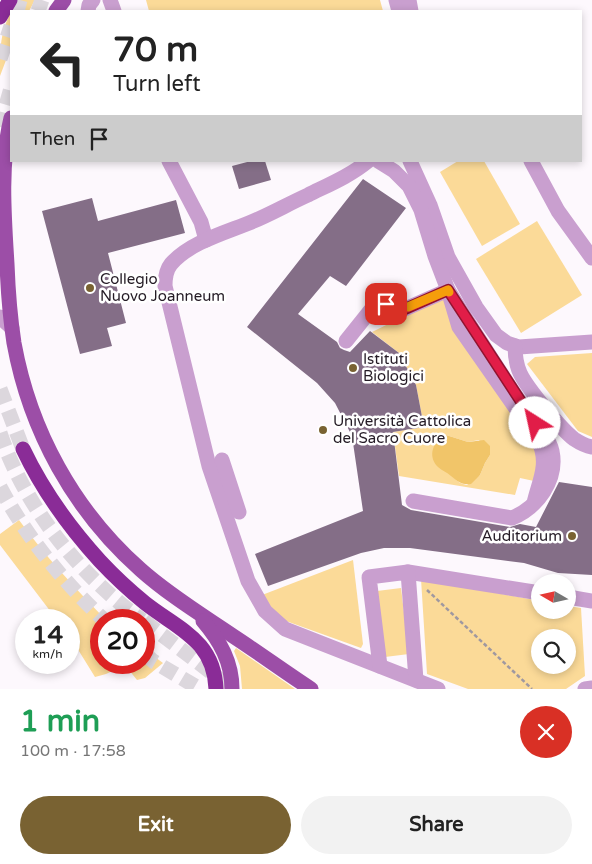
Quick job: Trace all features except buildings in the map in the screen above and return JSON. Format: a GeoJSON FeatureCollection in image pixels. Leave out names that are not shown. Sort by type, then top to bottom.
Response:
{"type":"FeatureCollection","features":[{"type":"Feature","properties":{"kind":"highway"},"geometry":{"type":"LineString","coordinates":[[0,17],[10,0]]}},
{"type":"Feature","properties":{"kind":"highway"},"geometry":{"type":"LineString","coordinates":[[23,449],[34,472],[55,506],[72,530],[99,560],[145,603],[199,644],[211,664],[216,689]]}},
{"type":"Feature","properties":{"kind":"main road"},"geometry":{"type":"LineString","coordinates":[[0,137],[10,107]]}},
{"type":"Feature","properties":{"kind":"main road"},"geometry":{"type":"LineString","coordinates":[[7,320],[4,168],[10,123]]}},
{"type":"Feature","properties":{"kind":"main road"},"geometry":{"type":"LineString","coordinates":[[0,301],[32,412],[45,443],[61,473],[84,507],[116,546],[143,571],[189,606],[311,689]]}},
{"type":"Feature","properties":{"kind":"main road"},"geometry":{"type":"LineString","coordinates":[[189,606],[211,631],[223,649],[230,668],[232,689]]}},
{"type":"Feature","properties":{"kind":"street"},"geometry":{"type":"LineString","coordinates":[[170,162],[201,222],[206,240]]}},
{"type":"Feature","properties":{"kind":"street"},"geometry":{"type":"LineString","coordinates":[[367,162],[351,173],[318,190],[257,219],[206,240],[171,264],[166,276],[165,286],[209,466],[248,581],[266,611],[285,629],[438,689]]}},
{"type":"Feature","properties":{"kind":"street"},"geometry":{"type":"LineString","coordinates":[[380,162],[394,171],[409,186],[421,210],[448,290],[544,435],[551,448],[553,457],[550,478],[542,495],[524,513],[512,518],[413,501]]}},
{"type":"Feature","properties":{"kind":"street"},"geometry":{"type":"LineString","coordinates":[[532,162],[558,211],[592,258]]}},
{"type":"Feature","properties":{"kind":"street"},"geometry":{"type":"LineString","coordinates":[[409,186],[412,166]]}},
{"type":"Feature","properties":{"kind":"street"},"geometry":{"type":"LineString","coordinates":[[412,166],[430,204],[448,257],[489,327],[502,339],[515,346],[525,348],[592,342]]}},
{"type":"Feature","properties":{"kind":"street"},"geometry":{"type":"LineString","coordinates":[[346,341],[374,306],[386,304],[405,309],[448,290]]}},
{"type":"Feature","properties":{"kind":"street"},"geometry":{"type":"LineString","coordinates":[[515,346],[519,370],[529,386],[567,433],[578,442],[592,447]]}},
{"type":"Feature","properties":{"kind":"street"},"geometry":{"type":"LineString","coordinates":[[222,460],[239,512]]}},
{"type":"Feature","properties":{"kind":"street"},"geometry":{"type":"LineString","coordinates":[[380,666],[369,577],[408,572],[531,592]]}},
{"type":"Feature","properties":{"kind":"street"},"geometry":{"type":"LineString","coordinates":[[408,572],[416,680]]}},
{"type":"Feature","properties":{"kind":"street"},"geometry":{"type":"LineString","coordinates":[[576,598],[592,601]]}},
{"type":"Feature","properties":{"kind":"street"},"geometry":{"type":"LineString","coordinates":[[585,689],[592,688]]}},
{"type":"Feature","properties":{"kind":"path"},"geometry":{"type":"LineString","coordinates":[[408,572],[532,689]]}},
{"type":"Feature","properties":{"kind":"shaded area"},"geometry":{"type":"Polygon","coordinates":[[[18,0],[35,0],[30,10],[13,10],[18,0]]]}},
{"type":"Feature","properties":{"kind":"shaded area"},"geometry":{"type":"Polygon","coordinates":[[[146,0],[380,0],[383,10],[149,10],[146,0]]]}},
{"type":"Feature","properties":{"kind":"shaded area"},"geometry":{"type":"Polygon","coordinates":[[[10,14],[10,50],[0,76],[2,36],[10,14]]]}},
{"type":"Feature","properties":{"kind":"shaded area"},"geometry":{"type":"Polygon","coordinates":[[[456,162],[485,162],[520,224],[482,246],[440,172],[456,162]]]}},
{"type":"Feature","properties":{"kind":"shaded area"},"geometry":{"type":"Polygon","coordinates":[[[537,221],[582,295],[521,333],[476,259],[537,221]]]}},
{"type":"Feature","properties":{"kind":"shaded area"},"geometry":{"type":"Polygon","coordinates":[[[441,298],[446,301],[535,445],[539,459],[534,481],[520,478],[515,495],[399,476],[393,432],[424,427],[416,385],[399,353],[372,332],[441,298]],[[446,435],[447,458],[451,472],[454,478],[467,485],[480,475],[490,455],[479,440],[468,442],[446,435]]]}},
{"type":"Feature","properties":{"kind":"shaded area"},"geometry":{"type":"Polygon","coordinates":[[[592,353],[592,437],[578,431],[527,364],[535,357],[592,353]]]}},
{"type":"Feature","properties":{"kind":"shaded area"},"geometry":{"type":"Polygon","coordinates":[[[446,435],[468,442],[484,440],[490,446],[490,455],[480,475],[471,484],[458,481],[435,463],[432,454],[433,449],[438,441],[446,435]]]}},
{"type":"Feature","properties":{"kind":"shaded area"},"geometry":{"type":"Polygon","coordinates":[[[19,520],[61,572],[96,609],[90,609],[90,669],[80,653],[80,609],[49,609],[0,545],[0,534],[19,520]]]}},
{"type":"Feature","properties":{"kind":"shaded area"},"geometry":{"type":"Polygon","coordinates":[[[353,560],[363,644],[361,648],[286,621],[274,611],[262,595],[353,560]]]}},
{"type":"Feature","properties":{"kind":"shaded area"},"geometry":{"type":"Polygon","coordinates":[[[421,579],[531,599],[531,619],[576,619],[576,607],[581,608],[585,676],[566,689],[468,689],[427,674],[421,579]]]}},
{"type":"Feature","properties":{"kind":"shaded area"},"geometry":{"type":"Polygon","coordinates":[[[401,588],[409,654],[385,657],[377,591],[401,588]]]}},
{"type":"Feature","properties":{"kind":"shaded area"},"geometry":{"type":"Polygon","coordinates":[[[236,648],[295,689],[242,689],[240,666],[234,651],[236,648]]]}},
{"type":"Feature","properties":{"kind":"shaded area"},"geometry":{"type":"Polygon","coordinates":[[[155,657],[163,663],[155,670],[155,657]]]}},
{"type":"Feature","properties":{"kind":"shaded area"},"geometry":{"type":"Polygon","coordinates":[[[93,674],[106,674],[95,677],[93,674]]]}},
{"type":"Feature","properties":{"kind":"shaded area"},"geometry":{"type":"Polygon","coordinates":[[[132,674],[150,674],[145,678],[137,680],[132,674]]]}},
{"type":"Feature","properties":{"kind":"tunnel"},"geometry":{"type":"LineString","coordinates":[[17,10],[20,0]]}},
{"type":"Feature","properties":{"kind":"tunnel"},"geometry":{"type":"LineString","coordinates":[[38,10],[42,0]]}},
{"type":"Feature","properties":{"kind":"tunnel"},"geometry":{"type":"LineString","coordinates":[[0,59],[10,29]]}},
{"type":"Feature","properties":{"kind":"tunnel"},"geometry":{"type":"LineString","coordinates":[[0,127],[10,92]]}},
{"type":"Feature","properties":{"kind":"tunnel"},"geometry":{"type":"LineString","coordinates":[[0,389],[23,449]]}},
{"type":"Feature","properties":{"kind":"tunnel"},"geometry":{"type":"LineString","coordinates":[[0,433],[24,487],[39,513],[76,561],[128,609]]}},
{"type":"Feature","properties":{"kind":"tunnel"},"geometry":{"type":"LineString","coordinates":[[0,487],[34,541],[60,574],[93,609]]}},
{"type":"Feature","properties":{"kind":"tunnel"},"geometry":{"type":"LineString","coordinates":[[155,629],[233,689]]}},
{"type":"Feature","properties":{"kind":"tunnel"},"geometry":{"type":"LineString","coordinates":[[155,662],[200,689]]}},
{"type":"Feature","properties":{"kind":"slow traffic"},"geometry":{"type":"LineString","coordinates":[[408,307],[448,290],[449,292]]}},
{"type":"Feature","properties":{"kind":"place","name":"Collegio Nuovo Joanneum"},"geometry":{"type":"Point","coordinates":[90,288]}},
{"type":"Feature","properties":{"kind":"place","name":"Istituti Biologici"},"geometry":{"type":"Point","coordinates":[353,368]}},
{"type":"Feature","properties":{"kind":"place","name":"Università Cattolica del Sacro Cuore"},"geometry":{"type":"Point","coordinates":[323,430]}},
{"type":"Feature","properties":{"kind":"place","name":"Auditorium"},"geometry":{"type":"Point","coordinates":[572,536]}},
{"type":"Feature","properties":{"kind":"route"},"geometry":{"type":"LineString","coordinates":[[386,304],[405,309],[448,290],[535,423]]}}]}
